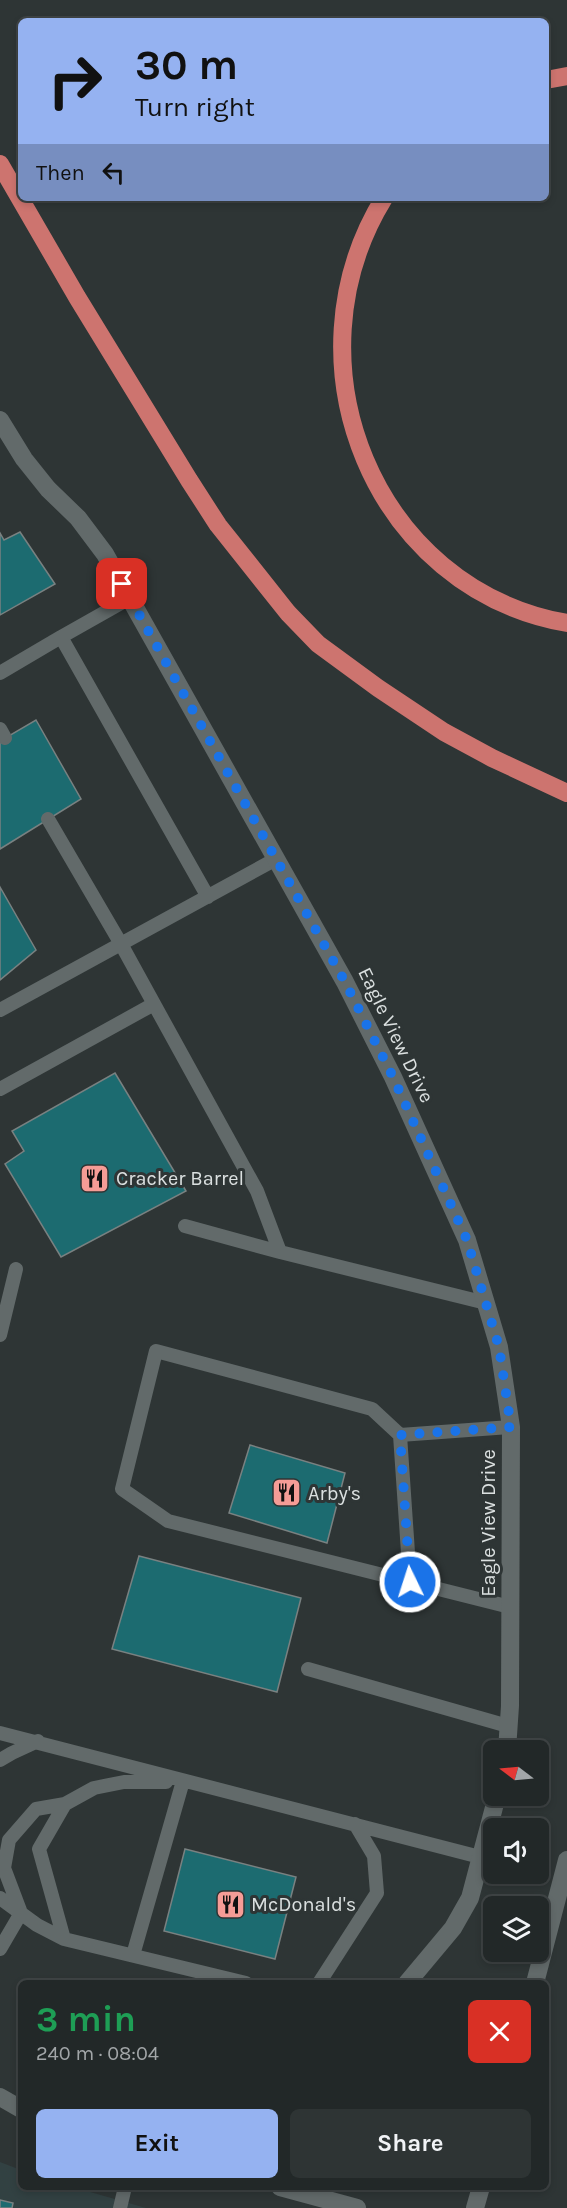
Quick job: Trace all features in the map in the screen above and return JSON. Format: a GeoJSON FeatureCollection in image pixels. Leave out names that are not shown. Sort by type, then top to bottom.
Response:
{"type":"FeatureCollection","features":[{"type":"Feature","properties":{"kind":"highway"},"geometry":{"type":"LineString","coordinates":[[549,79],[567,76]]}},
{"type":"Feature","properties":{"kind":"highway"},"geometry":{"type":"LineString","coordinates":[[0,164],[18,196]]}},
{"type":"Feature","properties":{"kind":"highway"},"geometry":{"type":"LineString","coordinates":[[21,201],[76,297],[218,525],[288,613],[318,644],[444,732],[492,758],[567,792]]}},
{"type":"Feature","properties":{"kind":"highway"},"geometry":{"type":"LineString","coordinates":[[382,201],[358,250],[345,303],[342,330],[344,387],[349,413],[367,466],[390,506],[411,534],[451,573],[499,603],[567,623]]}},
{"type":"Feature","properties":{"kind":"highway"},"geometry":{"type":"LineString","coordinates":[[540,779],[567,783]]}},
{"type":"Feature","properties":{"kind":"street","name":"Eagle View Drive"},"geometry":{"type":"LineString","coordinates":[[0,420],[24,459],[48,489],[78,518],[100,546],[130,598],[345,982],[393,1077],[467,1240],[502,1361],[511,1427],[507,1740]]}},
{"type":"Feature","properties":{"kind":"street"},"geometry":{"type":"LineString","coordinates":[[410,1980],[453,1928],[470,1898],[494,1806]]}},
{"type":"Feature","properties":{"kind":"street"},"geometry":{"type":"LineString","coordinates":[[536,1980],[567,1860]]}},
{"type":"Feature","properties":{"kind":"street"},"geometry":{"type":"LineString","coordinates":[[0,2097],[18,2107]]}},
{"type":"Feature","properties":{"kind":"street"},"geometry":{"type":"LineString","coordinates":[[296,2190],[348,2200]]}},
{"type":"Feature","properties":{"kind":"street"},"geometry":{"type":"LineString","coordinates":[[475,2208],[480,2190]]}},
{"type":"Feature","properties":{"kind":"lane"},"geometry":{"type":"LineString","coordinates":[[0,673],[130,598]]}},
{"type":"Feature","properties":{"kind":"lane"},"geometry":{"type":"LineString","coordinates":[[61,637],[208,897]]}},
{"type":"Feature","properties":{"kind":"lane"},"geometry":{"type":"LineString","coordinates":[[48,819],[122,944],[257,1191],[280,1251]]}},
{"type":"Feature","properties":{"kind":"lane"},"geometry":{"type":"LineString","coordinates":[[0,1010],[276,859]]}},
{"type":"Feature","properties":{"kind":"lane"},"geometry":{"type":"LineString","coordinates":[[0,1089],[154,1004]]}},
{"type":"Feature","properties":{"kind":"lane"},"geometry":{"type":"LineString","coordinates":[[185,1226],[486,1303]]}},
{"type":"Feature","properties":{"kind":"lane"},"geometry":{"type":"LineString","coordinates":[[0,1335],[16,1269]]}},
{"type":"Feature","properties":{"kind":"lane"},"geometry":{"type":"LineString","coordinates":[[410,1582],[400,1435],[372,1409],[156,1351],[122,1489],[168,1521],[410,1582],[510,1607]]}},
{"type":"Feature","properties":{"kind":"lane"},"geometry":{"type":"LineString","coordinates":[[400,1435],[511,1427]]}},
{"type":"Feature","properties":{"kind":"lane"},"geometry":{"type":"LineString","coordinates":[[308,1669],[508,1726]]}},
{"type":"Feature","properties":{"kind":"lane"},"geometry":{"type":"LineString","coordinates":[[0,1733],[39,1741],[183,1781],[480,1857]]}},
{"type":"Feature","properties":{"kind":"lane"},"geometry":{"type":"LineString","coordinates":[[0,1760],[39,1741]]}},
{"type":"Feature","properties":{"kind":"lane"},"geometry":{"type":"LineString","coordinates":[[21,1913],[4,1868],[9,1840],[36,1809],[65,1803],[94,1788],[124,1782],[183,1781]]}},
{"type":"Feature","properties":{"kind":"lane"},"geometry":{"type":"LineString","coordinates":[[133,1955],[183,1781]]}},
{"type":"Feature","properties":{"kind":"lane"},"geometry":{"type":"LineString","coordinates":[[64,1939],[39,1849],[65,1803]]}},
{"type":"Feature","properties":{"kind":"lane"},"geometry":{"type":"LineString","coordinates":[[321,1980],[377,1893],[374,1856],[355,1824]]}},
{"type":"Feature","properties":{"kind":"lane"},"geometry":{"type":"LineString","coordinates":[[0,1898],[37,1925],[64,1939],[234,1980]]}},
{"type":"Feature","properties":{"kind":"lane"},"geometry":{"type":"LineString","coordinates":[[0,1949],[21,1913]]}},
{"type":"Feature","properties":{"kind":"lane"},"geometry":{"type":"LineString","coordinates":[[120,2208],[124,2190]]}},
{"type":"Feature","properties":{"kind":"shaded area"},"geometry":{"type":"Polygon","coordinates":[[[0,2162],[18,2169],[18,2190],[83,2190],[146,2208],[0,2208],[0,2162]]]}},
{"type":"Feature","properties":{"kind":"building"},"geometry":{"type":"Polygon","coordinates":[[[20,532],[55,584],[0,615],[0,533],[4,540],[20,532]]]}},
{"type":"Feature","properties":{"kind":"building"},"geometry":{"type":"Polygon","coordinates":[[[36,720],[81,799],[0,849],[0,741],[36,720]]]}},
{"type":"Feature","properties":{"kind":"building"},"geometry":{"type":"Polygon","coordinates":[[[0,887],[36,950],[0,980],[0,887]]]}},
{"type":"Feature","properties":{"kind":"building","name":"Cracker Barrel"},"geometry":{"type":"Polygon","coordinates":[[[115,1073],[186,1191],[61,1257],[5,1164],[24,1151],[12,1131],[115,1073]]]}},
{"type":"Feature","properties":{"kind":"building","name":"Arby's"},"geometry":{"type":"Polygon","coordinates":[[[250,1445],[345,1473],[327,1543],[229,1513],[250,1445]]]}},
{"type":"Feature","properties":{"kind":"building"},"geometry":{"type":"Polygon","coordinates":[[[139,1556],[301,1598],[277,1692],[112,1649],[139,1556]]]}},
{"type":"Feature","properties":{"kind":"building","name":"McDonald's"},"geometry":{"type":"Polygon","coordinates":[[[185,1849],[296,1877],[275,1959],[164,1931],[185,1849]]]}},
{"type":"Feature","properties":{"kind":"building"},"geometry":{"type":"Polygon","coordinates":[[[0,2200],[13,2203],[12,2208],[0,2208],[0,2200]]]}},
{"type":"Feature","properties":{"kind":"place","name":"Cracker Barrel"},"geometry":{"type":"Point","coordinates":[95,1178]}},
{"type":"Feature","properties":{"kind":"place","name":"Arby's"},"geometry":{"type":"Point","coordinates":[287,1493]}},
{"type":"Feature","properties":{"kind":"place","name":"McDonald's"},"geometry":{"type":"Point","coordinates":[230,1904]}},
{"type":"Feature","properties":{"kind":"route"},"geometry":{"type":"LineString","coordinates":[[122,584],[345,982],[393,1077],[467,1240],[477,1268],[502,1361],[511,1427],[400,1435],[410,1582]]}}]}
